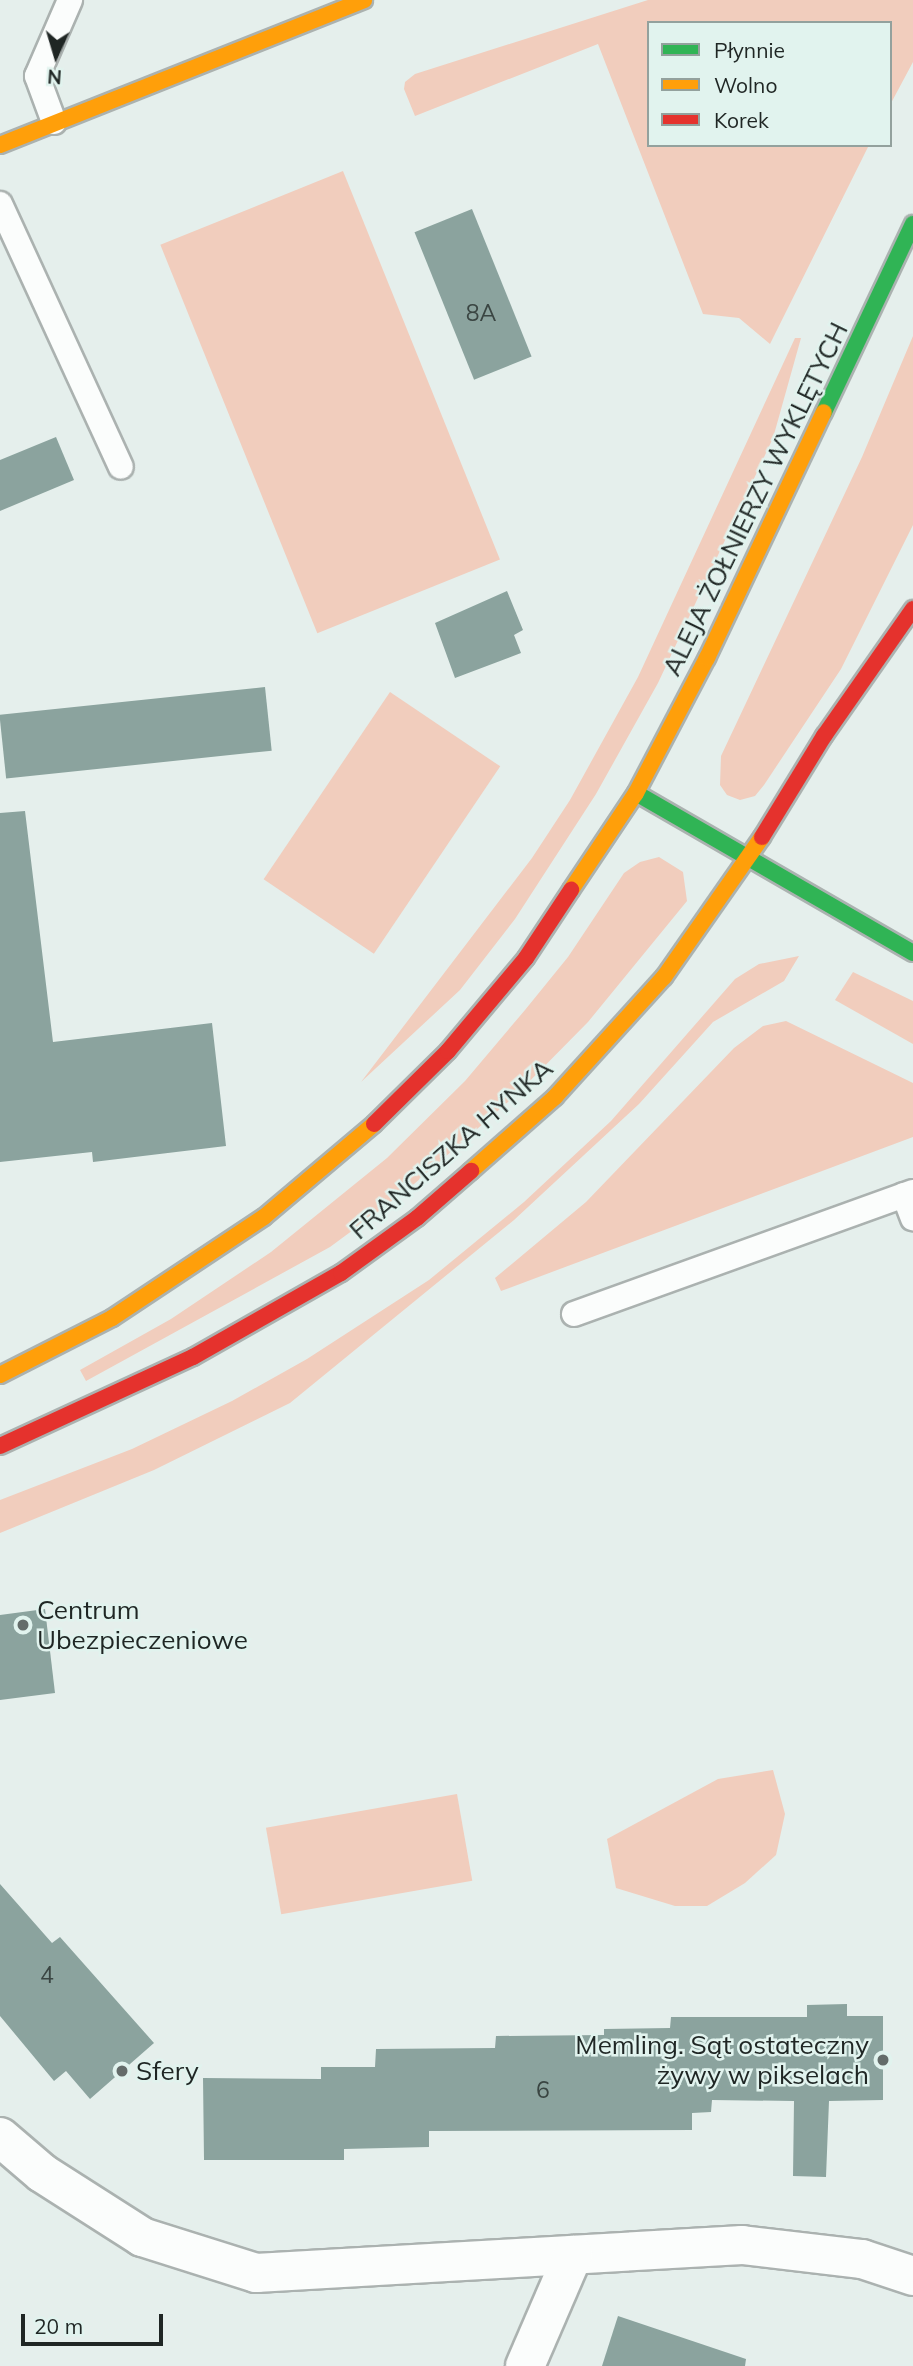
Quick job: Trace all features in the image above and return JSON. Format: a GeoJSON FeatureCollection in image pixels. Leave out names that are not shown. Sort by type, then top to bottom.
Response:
{"type":"FeatureCollection","features":[{"type":"Feature","properties":{"kind":"main road"},"geometry":{"type":"LineString","coordinates":[[0,145],[364,0]]}},
{"type":"Feature","properties":{"kind":"main road","name":"ALEJA ŻOŁNIERZY WYKLĘTYCH"},"geometry":{"type":"LineString","coordinates":[[636,793],[707,658],[913,224]]}},
{"type":"Feature","properties":{"kind":"main road"},"geometry":{"type":"LineString","coordinates":[[749,858],[824,736],[913,609]]}},
{"type":"Feature","properties":{"kind":"main road"},"geometry":{"type":"LineString","coordinates":[[0,1375],[112,1318],[185,1272],[264,1217],[355,1143],[448,1051],[526,958],[636,793],[913,953]]}},
{"type":"Feature","properties":{"kind":"main road","name":"FRANCISZKA HYNKA"},"geometry":{"type":"LineString","coordinates":[[0,1446],[228,1338],[341,1273],[417,1218],[555,1097],[664,977],[749,858]]}},
{"type":"Feature","properties":{"kind":"street"},"geometry":{"type":"LineString","coordinates":[[0,2137],[42,2174],[142,2237],[256,2273],[776,2246],[862,2259],[913,2276]]}},
{"type":"Feature","properties":{"kind":"street"},"geometry":{"type":"LineString","coordinates":[[525,2366],[573,2255]]}},
{"type":"Feature","properties":{"kind":"lane"},"geometry":{"type":"LineString","coordinates":[[54,122],[37,76],[70,0]]}},
{"type":"Feature","properties":{"kind":"lane"},"geometry":{"type":"LineString","coordinates":[[0,204],[121,467]]}},
{"type":"Feature","properties":{"kind":"lane"},"geometry":{"type":"LineString","coordinates":[[575,1314],[910,1202]]}},
{"type":"Feature","properties":{"kind":"shaded area"},"geometry":{"type":"Polygon","coordinates":[[[648,0],[913,0],[913,62],[892,101],[892,21],[647,21],[647,147],[868,147],[770,344],[739,318],[703,314],[598,44],[415,116],[404,89],[405,82],[415,74],[648,0]]]}},
{"type":"Feature","properties":{"kind":"shaded area"},"geometry":{"type":"Polygon","coordinates":[[[343,171],[500,559],[317,633],[160,245],[343,171]]]}},
{"type":"Feature","properties":{"kind":"shaded area"},"geometry":{"type":"Polygon","coordinates":[[[913,336],[913,525],[841,669],[764,785],[755,796],[740,800],[727,795],[720,785],[721,756],[862,457],[913,336]]]}},
{"type":"Feature","properties":{"kind":"shaded area"},"geometry":{"type":"Polygon","coordinates":[[[795,338],[801,338],[773,438],[658,683],[596,794],[515,919],[460,990],[361,1082],[532,858],[570,800],[638,677],[795,338]]]}},
{"type":"Feature","properties":{"kind":"shaded area"},"geometry":{"type":"Polygon","coordinates":[[[390,692],[500,766],[374,954],[264,879],[390,692]]]}},
{"type":"Feature","properties":{"kind":"shaded area"},"geometry":{"type":"Polygon","coordinates":[[[659,857],[683,872],[687,901],[588,1022],[515,1096],[406,1191],[330,1247],[86,1381],[80,1370],[171,1319],[271,1252],[387,1158],[465,1081],[525,1010],[568,957],[624,873],[640,862],[659,857]]]}},
{"type":"Feature","properties":{"kind":"shaded area"},"geometry":{"type":"Polygon","coordinates":[[[799,956],[784,981],[713,1022],[639,1104],[514,1220],[290,1403],[154,1470],[0,1533],[0,1500],[132,1449],[232,1401],[307,1359],[429,1280],[524,1202],[611,1121],[735,979],[759,964],[799,956]]]}},
{"type":"Feature","properties":{"kind":"shaded area"},"geometry":{"type":"Polygon","coordinates":[[[853,972],[913,1001],[913,1044],[835,1000],[853,972]]]}},
{"type":"Feature","properties":{"kind":"shaded area"},"geometry":{"type":"Polygon","coordinates":[[[786,1021],[913,1083],[913,1137],[501,1291],[495,1278],[586,1202],[734,1048],[763,1026],[786,1021]]]}},
{"type":"Feature","properties":{"kind":"shaded area"},"geometry":{"type":"Polygon","coordinates":[[[773,1770],[785,1814],[776,1855],[745,1883],[707,1906],[675,1906],[616,1888],[607,1839],[718,1779],[773,1770]]]}},
{"type":"Feature","properties":{"kind":"shaded area"},"geometry":{"type":"Polygon","coordinates":[[[457,1794],[472,1881],[281,1914],[266,1828],[457,1794]]]}},
{"type":"Feature","properties":{"kind":"building"},"geometry":{"type":"Polygon","coordinates":[[[472,209],[532,356],[474,380],[415,232],[472,209]]]}},
{"type":"Feature","properties":{"kind":"building"},"geometry":{"type":"Polygon","coordinates":[[[56,437],[74,480],[0,511],[0,460],[56,437]]]}},
{"type":"Feature","properties":{"kind":"building"},"geometry":{"type":"Polygon","coordinates":[[[507,591],[523,630],[514,635],[521,653],[455,678],[435,623],[507,591]]]}},
{"type":"Feature","properties":{"kind":"building"},"geometry":{"type":"Polygon","coordinates":[[[265,687],[272,751],[6,779],[0,715],[265,687]]]}},
{"type":"Feature","properties":{"kind":"building"},"geometry":{"type":"Polygon","coordinates":[[[25,811],[53,1042],[212,1023],[226,1146],[93,1162],[92,1152],[0,1162],[0,813],[25,811]]]}},
{"type":"Feature","properties":{"kind":"building"},"geometry":{"type":"Polygon","coordinates":[[[45,1609],[55,1693],[0,1700],[0,1615],[45,1609]]]}},
{"type":"Feature","properties":{"kind":"building"},"geometry":{"type":"Polygon","coordinates":[[[0,1884],[52,1943],[60,1937],[154,2043],[90,2099],[66,2071],[54,2081],[0,2016],[0,1884]]]}},
{"type":"Feature","properties":{"kind":"building"},"geometry":{"type":"Polygon","coordinates":[[[847,2004],[847,2016],[883,2016],[883,2100],[829,2101],[826,2177],[793,2176],[794,2101],[712,2100],[711,2112],[692,2113],[692,2130],[429,2131],[429,2147],[344,2149],[344,2160],[204,2160],[203,2078],[321,2079],[321,2067],[375,2067],[376,2049],[495,2048],[496,2036],[604,2035],[604,2029],[670,2028],[671,2017],[807,2017],[807,2005],[847,2004]]]}},
{"type":"Feature","properties":{"kind":"building"},"geometry":{"type":"Polygon","coordinates":[[[618,2316],[746,2359],[745,2366],[602,2366],[618,2316]]]}},
{"type":"Feature","properties":{"kind":"traffic: fast"},"geometry":{"type":"LineString","coordinates":[[824,412],[913,224]]}},
{"type":"Feature","properties":{"kind":"traffic: fast"},"geometry":{"type":"LineString","coordinates":[[636,793],[913,953]]}},
{"type":"Feature","properties":{"kind":"traffic: slow"},"geometry":{"type":"LineString","coordinates":[[0,145],[364,0]]}},
{"type":"Feature","properties":{"kind":"traffic: slow"},"geometry":{"type":"LineString","coordinates":[[571,890],[636,793],[707,658],[824,412]]}},
{"type":"Feature","properties":{"kind":"traffic: slow"},"geometry":{"type":"LineString","coordinates":[[471,1171],[555,1097],[664,977],[762,837]]}},
{"type":"Feature","properties":{"kind":"traffic: slow"},"geometry":{"type":"LineString","coordinates":[[0,1375],[112,1318],[264,1217],[374,1124]]}},
{"type":"Feature","properties":{"kind":"traffic: jam"},"geometry":{"type":"LineString","coordinates":[[762,837],[824,736],[913,609]]}},
{"type":"Feature","properties":{"kind":"traffic: jam"},"geometry":{"type":"LineString","coordinates":[[374,1124],[448,1051],[526,958],[571,890]]}},
{"type":"Feature","properties":{"kind":"traffic: jam"},"geometry":{"type":"LineString","coordinates":[[0,1446],[193,1357],[341,1273],[417,1218],[471,1171]]}},
{"type":"Feature","properties":{"kind":"place","name":"Centrum Ubezpieczeniowe"},"geometry":{"type":"Point","coordinates":[23,1625]}},
{"type":"Feature","properties":{"kind":"place","name":"Memling. Sąt ostateczny żywy w pikselach"},"geometry":{"type":"Point","coordinates":[883,2060]}},
{"type":"Feature","properties":{"kind":"place","name":"Sfery"},"geometry":{"type":"Point","coordinates":[122,2071]}}]}
